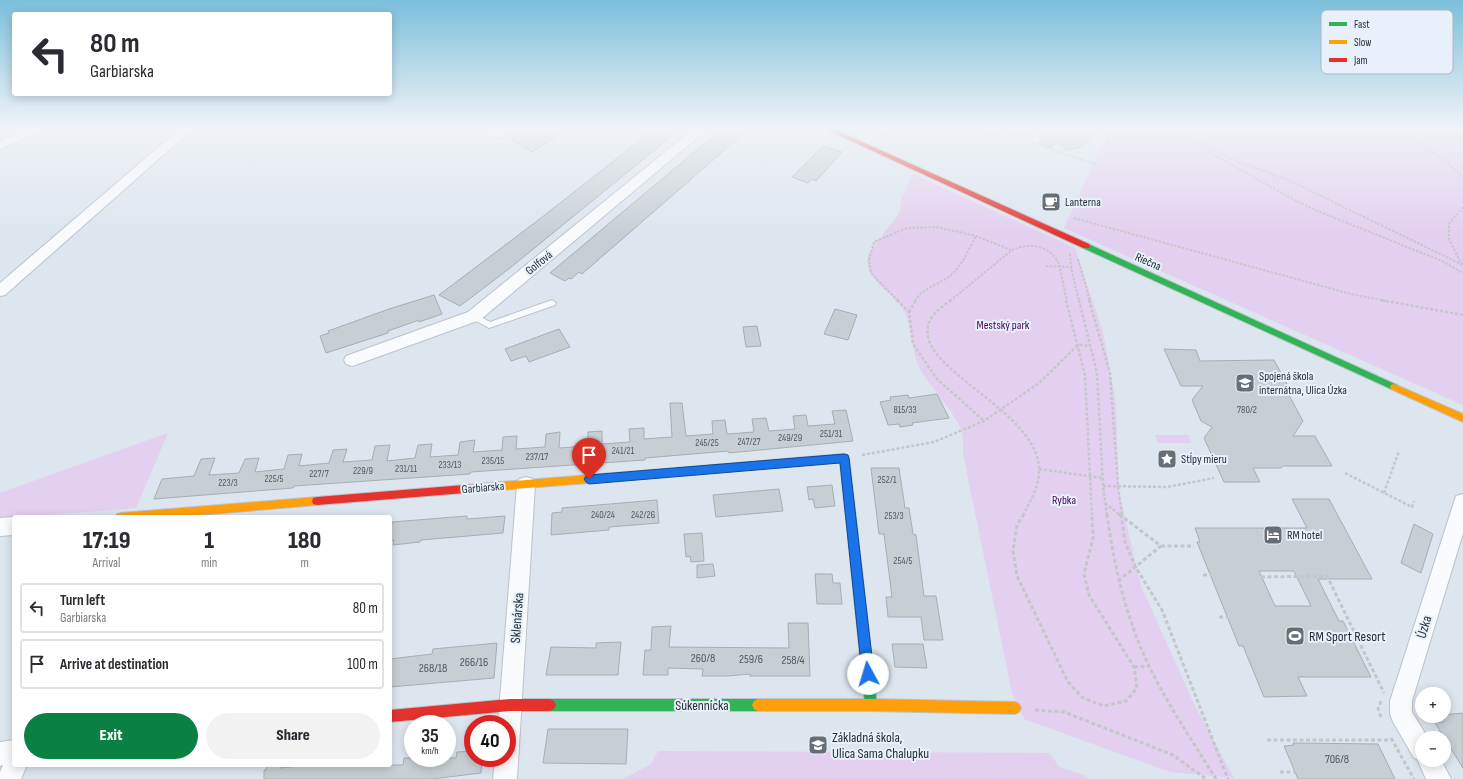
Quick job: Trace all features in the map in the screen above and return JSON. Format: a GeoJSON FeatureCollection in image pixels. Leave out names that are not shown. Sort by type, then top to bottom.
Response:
{"type":"FeatureCollection","features":[{"type":"Feature","properties":{"kind":"street"},"geometry":{"type":"LineString","coordinates":[[0,291],[148,163]]}},
{"type":"Feature","properties":{"kind":"street","name":"Golfová"},"geometry":{"type":"LineString","coordinates":[[352,360],[474,316],[660,163]]}},
{"type":"Feature","properties":{"kind":"street","name":"Riečna"},"geometry":{"type":"LineString","coordinates":[[904,163],[1463,418]]}},
{"type":"Feature","properties":{"kind":"street"},"geometry":{"type":"LineString","coordinates":[[844,458],[871,705]]}},
{"type":"Feature","properties":{"kind":"street","name":"Garbiarska"},"geometry":{"type":"LineString","coordinates":[[147,515],[844,458]]}},
{"type":"Feature","properties":{"kind":"street","name":"Sklenárska"},"geometry":{"type":"LineString","coordinates":[[510,715],[526,484]]}},
{"type":"Feature","properties":{"kind":"street","name":"Úzka"},"geometry":{"type":"LineString","coordinates":[[1415,738],[1401,714],[1401,701],[1463,502]]}},
{"type":"Feature","properties":{"kind":"street"},"geometry":{"type":"LineString","coordinates":[[0,527],[12,526]]}},
{"type":"Feature","properties":{"kind":"street","name":"Súkennícka"},"geometry":{"type":"LineString","coordinates":[[392,716],[511,705],[871,705],[1015,708]]}},
{"type":"Feature","properties":{"kind":"street"},"geometry":{"type":"LineString","coordinates":[[0,754],[12,752]]}},
{"type":"Feature","properties":{"kind":"street"},"geometry":{"type":"LineString","coordinates":[[9,779],[14,767]]}},
{"type":"Feature","properties":{"kind":"street"},"geometry":{"type":"LineString","coordinates":[[505,779],[506,767]]}},
{"type":"Feature","properties":{"kind":"street"},"geometry":{"type":"LineString","coordinates":[[1432,767],[1439,779]]}},
{"type":"Feature","properties":{"kind":"lane"},"geometry":{"type":"LineString","coordinates":[[474,316],[489,325],[552,303]]}},
{"type":"Feature","properties":{"kind":"path"},"geometry":{"type":"LineString","coordinates":[[1092,163],[1097,165]]}},
{"type":"Feature","properties":{"kind":"path"},"geometry":{"type":"LineString","coordinates":[[1230,163],[1315,210],[1442,261],[1463,273]]}},
{"type":"Feature","properties":{"kind":"path"},"geometry":{"type":"LineString","coordinates":[[1244,163],[1288,180],[1462,265]]}},
{"type":"Feature","properties":{"kind":"path"},"geometry":{"type":"LineString","coordinates":[[1447,163],[1463,176]]}},
{"type":"Feature","properties":{"kind":"path"},"geometry":{"type":"LineString","coordinates":[[1462,265],[1449,239],[1449,224],[1463,207]]}},
{"type":"Feature","properties":{"kind":"path"},"geometry":{"type":"LineString","coordinates":[[1074,218],[1351,294],[1463,315]]}},
{"type":"Feature","properties":{"kind":"path"},"geometry":{"type":"LineString","coordinates":[[909,312],[871,273],[869,260],[874,242],[907,228],[938,227],[976,236],[1012,250]]}},
{"type":"Feature","properties":{"kind":"path"},"geometry":{"type":"LineString","coordinates":[[976,236],[955,272],[935,284],[917,298],[909,312],[913,344],[937,378],[984,421]]}},
{"type":"Feature","properties":{"kind":"path"},"geometry":{"type":"LineString","coordinates":[[1035,245],[1047,250],[1058,266],[1085,375],[1093,538],[1084,574],[1089,595],[1134,667],[1137,688],[1126,701],[1104,706],[1083,698],[1068,682],[1017,576],[1013,551],[1017,525],[1035,494],[1039,469],[1034,449],[1021,429],[1001,410],[938,357],[928,340],[928,326],[934,314],[1012,250],[1021,246],[1035,245]]}},
{"type":"Feature","properties":{"kind":"path"},"geometry":{"type":"LineString","coordinates":[[1216,779],[1177,716],[1149,666],[1131,622],[1118,580],[1111,544],[1102,478],[1097,374],[1070,267],[1071,252],[1080,263],[1110,373],[1118,486],[1126,542],[1135,566],[1162,610],[1228,779]]}},
{"type":"Feature","properties":{"kind":"path"},"geometry":{"type":"LineString","coordinates":[[1046,266],[1070,267]]}},
{"type":"Feature","properties":{"kind":"path"},"geometry":{"type":"LineString","coordinates":[[844,458],[934,442],[984,421],[1039,383],[1061,360],[1078,346],[1091,346]]}},
{"type":"Feature","properties":{"kind":"path"},"geometry":{"type":"LineString","coordinates":[[1384,493],[1399,451]]}},
{"type":"Feature","properties":{"kind":"path"},"geometry":{"type":"LineString","coordinates":[[1039,469],[1102,478]]}},
{"type":"Feature","properties":{"kind":"path"},"geometry":{"type":"LineString","coordinates":[[1345,473],[1412,507],[1414,501]]}},
{"type":"Feature","properties":{"kind":"path"},"geometry":{"type":"LineString","coordinates":[[1103,486],[1167,487],[1214,478]]}},
{"type":"Feature","properties":{"kind":"path"},"geometry":{"type":"LineString","coordinates":[[1105,503],[1160,546]]}},
{"type":"Feature","properties":{"kind":"path"},"geometry":{"type":"LineString","coordinates":[[1118,580],[1160,546],[1194,546]]}},
{"type":"Feature","properties":{"kind":"path"},"geometry":{"type":"LineString","coordinates":[[1203,575],[1211,575]]}},
{"type":"Feature","properties":{"kind":"path"},"geometry":{"type":"LineString","coordinates":[[1262,577],[1327,576],[1384,694],[1378,709],[1383,722]]}},
{"type":"Feature","properties":{"kind":"path"},"geometry":{"type":"LineString","coordinates":[[1219,617],[1228,617]]}},
{"type":"Feature","properties":{"kind":"path"},"geometry":{"type":"LineString","coordinates":[[1134,667],[1149,666]]}},
{"type":"Feature","properties":{"kind":"path"},"geometry":{"type":"LineString","coordinates":[[1015,708],[1064,712],[1173,755],[1206,779]]}},
{"type":"Feature","properties":{"kind":"path"},"geometry":{"type":"LineString","coordinates":[[1389,734],[1414,779]]}},
{"type":"Feature","properties":{"kind":"path"},"geometry":{"type":"LineString","coordinates":[[1267,740],[1392,740]]}},
{"type":"Feature","properties":{"kind":"path"},"geometry":{"type":"LineString","coordinates":[[1280,772],[1295,772]]}},
{"type":"Feature","properties":{"kind":"green space"},"geometry":{"type":"Polygon","coordinates":[[[1093,163],[1463,163],[1463,405],[1064,228],[1093,163]]]}},
{"type":"Feature","properties":{"kind":"green space","name":"Mestský park"},"geometry":{"type":"Polygon","coordinates":[[[913,174],[1075,248],[1103,332],[1116,403],[1119,492],[1141,586],[1195,706],[1234,778],[1170,772],[1024,719],[1012,693],[963,454],[961,430],[956,419],[929,384],[920,369],[915,355],[908,320],[905,313],[894,298],[880,285],[869,271],[869,253],[900,212],[901,200],[913,174]]]}},
{"type":"Feature","properties":{"kind":"green space"},"geometry":{"type":"Polygon","coordinates":[[[168,433],[136,508],[49,515],[12,515],[12,518],[0,519],[0,493],[168,433]]]}},
{"type":"Feature","properties":{"kind":"green space"},"geometry":{"type":"Polygon","coordinates":[[[1155,435],[1188,435],[1192,443],[1158,443],[1155,435]]]}},
{"type":"Feature","properties":{"kind":"green space"},"geometry":{"type":"Polygon","coordinates":[[[658,751],[1050,753],[1059,767],[1084,775],[1090,779],[623,779],[651,764],[658,751]]]}},
{"type":"Feature","properties":{"kind":"building"},"geometry":{"type":"Polygon","coordinates":[[[611,163],[638,163],[510,268],[460,306],[439,295],[611,163]]]}},
{"type":"Feature","properties":{"kind":"building"},"geometry":{"type":"Polygon","coordinates":[[[681,163],[709,163],[582,274],[579,272],[571,279],[569,278],[565,281],[550,273],[681,163]]]}},
{"type":"Feature","properties":{"kind":"building"},"geometry":{"type":"Polygon","coordinates":[[[806,163],[832,163],[816,181],[812,179],[808,183],[792,177],[806,163]]]}},
{"type":"Feature","properties":{"kind":"building"},"geometry":{"type":"Polygon","coordinates":[[[434,295],[442,314],[419,322],[419,320],[388,331],[388,333],[326,353],[320,336],[329,333],[328,331],[389,309],[434,295]]]}},
{"type":"Feature","properties":{"kind":"building"},"geometry":{"type":"Polygon","coordinates":[[[835,309],[857,315],[848,340],[824,334],[835,309]]]}},
{"type":"Feature","properties":{"kind":"building"},"geometry":{"type":"Polygon","coordinates":[[[757,326],[761,346],[746,347],[743,327],[757,326]]]}},
{"type":"Feature","properties":{"kind":"building"},"geometry":{"type":"Polygon","coordinates":[[[559,329],[570,347],[529,362],[526,356],[511,361],[505,349],[559,329]]]}},
{"type":"Feature","properties":{"kind":"building"},"geometry":{"type":"Polygon","coordinates":[[[1164,349],[1196,350],[1200,361],[1274,360],[1288,386],[1284,386],[1303,421],[1293,436],[1315,436],[1332,466],[1283,466],[1281,468],[1253,468],[1260,482],[1224,482],[1204,438],[1212,427],[1201,421],[1192,400],[1203,386],[1181,386],[1164,349]]]}},
{"type":"Feature","properties":{"kind":"building"},"geometry":{"type":"Polygon","coordinates":[[[937,394],[949,418],[912,423],[913,425],[900,427],[899,424],[888,425],[880,402],[891,400],[890,397],[908,395],[909,398],[937,394]]]}},
{"type":"Feature","properties":{"kind":"building"},"geometry":{"type":"Polygon","coordinates":[[[670,403],[682,403],[686,436],[713,434],[712,421],[725,420],[727,434],[754,432],[752,419],[766,418],[769,431],[795,429],[793,416],[806,415],[808,426],[835,424],[832,411],[846,410],[853,441],[729,453],[728,451],[645,458],[645,460],[294,486],[293,488],[154,499],[162,479],[194,476],[201,459],[215,458],[209,475],[239,473],[245,459],[259,458],[255,472],[284,469],[288,455],[302,454],[299,466],[329,463],[333,450],[347,449],[343,462],[372,460],[375,446],[390,445],[387,461],[415,458],[418,445],[432,444],[430,457],[458,455],[460,442],[475,440],[473,452],[502,450],[503,437],[517,436],[516,449],[545,447],[546,434],[560,432],[559,448],[588,446],[588,432],[602,431],[602,444],[630,442],[629,429],[644,428],[644,439],[672,437],[670,403]]]}},
{"type":"Feature","properties":{"kind":"building"},"geometry":{"type":"Polygon","coordinates":[[[871,468],[899,468],[905,508],[909,508],[913,534],[916,535],[924,596],[936,596],[943,640],[924,640],[921,617],[888,617],[886,597],[892,597],[884,534],[879,534],[871,468]]]}},
{"type":"Feature","properties":{"kind":"building"},"geometry":{"type":"Polygon","coordinates":[[[832,485],[835,506],[815,508],[813,499],[809,500],[807,487],[832,485]]]}},
{"type":"Feature","properties":{"kind":"building"},"geometry":{"type":"Polygon","coordinates":[[[779,489],[783,511],[716,517],[713,495],[779,489]]]}},
{"type":"Feature","properties":{"kind":"building"},"geometry":{"type":"Polygon","coordinates":[[[1292,499],[1329,499],[1372,579],[1318,579],[1339,621],[1343,621],[1371,677],[1298,677],[1307,696],[1264,697],[1243,646],[1239,646],[1197,542],[1200,542],[1195,528],[1307,528],[1292,499]],[[1259,571],[1275,606],[1311,606],[1294,571],[1259,571]]]}},
{"type":"Feature","properties":{"kind":"building"},"geometry":{"type":"Polygon","coordinates":[[[657,500],[659,523],[609,527],[609,530],[551,535],[552,513],[562,512],[562,508],[657,500]]]}},
{"type":"Feature","properties":{"kind":"building"},"geometry":{"type":"Polygon","coordinates":[[[467,516],[467,519],[505,516],[503,533],[421,540],[420,542],[393,545],[394,540],[392,540],[392,522],[467,516]]]}},
{"type":"Feature","properties":{"kind":"building"},"geometry":{"type":"Polygon","coordinates":[[[1414,524],[1433,534],[1421,573],[1401,563],[1414,524]]]}},
{"type":"Feature","properties":{"kind":"building"},"geometry":{"type":"Polygon","coordinates":[[[702,533],[704,561],[691,562],[690,556],[686,557],[684,534],[702,533]]]}},
{"type":"Feature","properties":{"kind":"building"},"geometry":{"type":"Polygon","coordinates":[[[713,564],[715,576],[697,578],[697,565],[713,564]]]}},
{"type":"Feature","properties":{"kind":"building"},"geometry":{"type":"Polygon","coordinates":[[[815,574],[832,574],[833,583],[840,583],[842,604],[817,604],[815,574]]]}},
{"type":"Feature","properties":{"kind":"building"},"geometry":{"type":"Polygon","coordinates":[[[788,623],[808,623],[810,676],[750,676],[750,674],[702,676],[703,669],[668,668],[668,675],[643,675],[645,650],[651,650],[652,627],[671,626],[669,647],[789,648],[788,623]]]}},
{"type":"Feature","properties":{"kind":"building"},"geometry":{"type":"Polygon","coordinates":[[[621,642],[618,675],[546,675],[551,647],[596,648],[596,643],[621,642]]]}},
{"type":"Feature","properties":{"kind":"building"},"geometry":{"type":"Polygon","coordinates":[[[497,643],[494,678],[392,687],[392,659],[432,654],[433,649],[497,643]]]}},
{"type":"Feature","properties":{"kind":"building"},"geometry":{"type":"Polygon","coordinates":[[[892,644],[923,644],[927,668],[895,667],[892,644]]]}},
{"type":"Feature","properties":{"kind":"building"},"geometry":{"type":"Polygon","coordinates":[[[1463,713],[1463,768],[1451,749],[1451,731],[1440,731],[1435,723],[1451,723],[1451,714],[1463,713]]]}},
{"type":"Feature","properties":{"kind":"building"},"geometry":{"type":"Polygon","coordinates":[[[548,729],[628,729],[626,764],[543,763],[548,729]]]}},
{"type":"Feature","properties":{"kind":"building"},"geometry":{"type":"Polygon","coordinates":[[[1293,743],[1378,744],[1395,779],[1298,779],[1284,746],[1294,745],[1293,743]]]}},
{"type":"Feature","properties":{"kind":"building"},"geometry":{"type":"Polygon","coordinates":[[[457,752],[464,752],[464,767],[481,767],[481,773],[432,779],[264,779],[264,770],[266,770],[267,767],[392,767],[392,765],[403,765],[404,758],[404,767],[456,767],[457,752]]]}},
{"type":"Feature","properties":{"kind":"traffic: fast"},"geometry":{"type":"LineString","coordinates":[[1086,246],[1394,387]]}},
{"type":"Feature","properties":{"kind":"traffic: fast"},"geometry":{"type":"LineString","coordinates":[[851,518],[871,705]]}},
{"type":"Feature","properties":{"kind":"traffic: fast"},"geometry":{"type":"LineString","coordinates":[[550,705],[758,705]]}},
{"type":"Feature","properties":{"kind":"traffic: slow"},"geometry":{"type":"LineString","coordinates":[[1394,387],[1463,418]]}},
{"type":"Feature","properties":{"kind":"traffic: slow"},"geometry":{"type":"LineString","coordinates":[[477,488],[676,472]]}},
{"type":"Feature","properties":{"kind":"traffic: slow"},"geometry":{"type":"LineString","coordinates":[[146,515],[317,501]]}},
{"type":"Feature","properties":{"kind":"traffic: slow"},"geometry":{"type":"LineString","coordinates":[[758,705],[871,705],[1015,708]]}},
{"type":"Feature","properties":{"kind":"traffic: jam"},"geometry":{"type":"LineString","coordinates":[[904,163],[1086,246]]}},
{"type":"Feature","properties":{"kind":"traffic: jam"},"geometry":{"type":"LineString","coordinates":[[676,472],[844,458],[851,518]]}},
{"type":"Feature","properties":{"kind":"traffic: jam"},"geometry":{"type":"LineString","coordinates":[[317,501],[477,488]]}},
{"type":"Feature","properties":{"kind":"traffic: jam"},"geometry":{"type":"LineString","coordinates":[[392,716],[511,705],[550,705]]}},
{"type":"Feature","properties":{"kind":"place","name":"Lanterna"},"geometry":{"type":"Point","coordinates":[1051,202]}},
{"type":"Feature","properties":{"kind":"place","name":"Spojená škola internátna, Ulica Úzka"},"geometry":{"type":"Point","coordinates":[1245,383]}},
{"type":"Feature","properties":{"kind":"place","name":"Stĺpy mieru"},"geometry":{"type":"Point","coordinates":[1167,459]}},
{"type":"Feature","properties":{"kind":"place","name":"RM hotel"},"geometry":{"type":"Point","coordinates":[1273,535]}},
{"type":"Feature","properties":{"kind":"place","name":"RM Sport Resort"},"geometry":{"type":"Point","coordinates":[1295,636]}},
{"type":"Feature","properties":{"kind":"place","name":"Základná škola, Ulica Sama Chalupku"},"geometry":{"type":"Point","coordinates":[818,745]}},
{"type":"Feature","properties":{"kind":"route"},"geometry":{"type":"LineString","coordinates":[[589,479],[844,458],[868,674]]}},
{"type":"Feature","properties":{"kind":"park label","name":"Rybka"},"geometry":{"type":"Point","coordinates":[1064,500]}}]}
